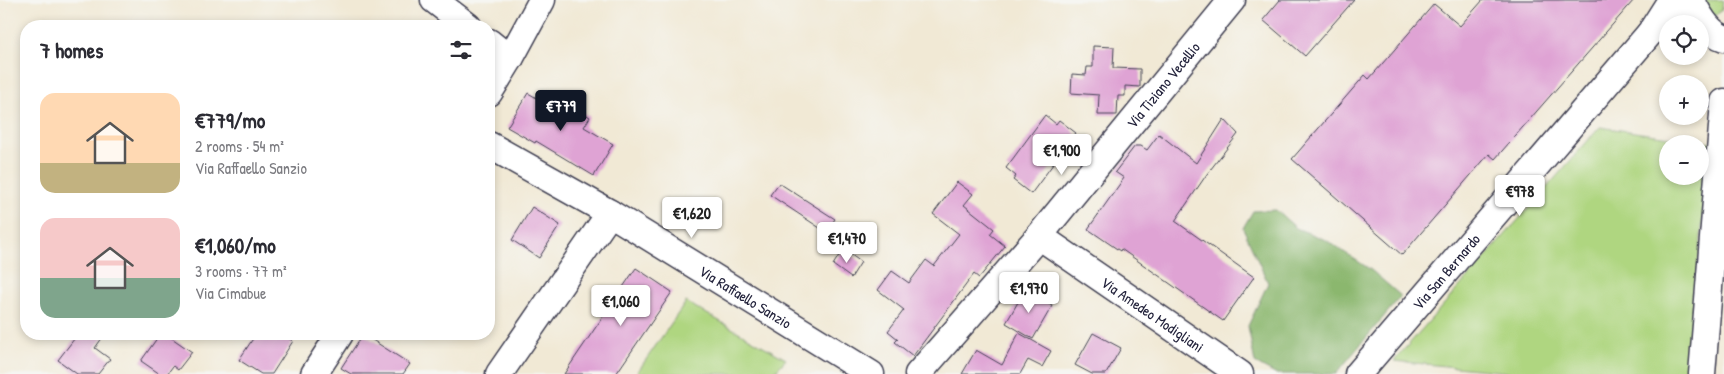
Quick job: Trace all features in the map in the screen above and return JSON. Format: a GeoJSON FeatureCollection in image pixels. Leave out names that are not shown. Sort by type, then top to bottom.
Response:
{"type":"FeatureCollection","features":[{"type":"Feature","properties":{"kind":"street"},"geometry":{"type":"LineString","coordinates":[[434,0],[460,20]]}},
{"type":"Feature","properties":{"kind":"street"},"geometry":{"type":"LineString","coordinates":[[495,83],[542,0]]}},
{"type":"Feature","properties":{"kind":"street","name":"Via Tiziano Vecellio"},"geometry":{"type":"LineString","coordinates":[[918,374],[1039,236],[1232,0]]}},
{"type":"Feature","properties":{"kind":"street","name":"Via San Bernardo"},"geometry":{"type":"LineString","coordinates":[[1358,374],[1650,33],[1671,0]]}},
{"type":"Feature","properties":{"kind":"street"},"geometry":{"type":"LineString","coordinates":[[1697,9],[1710,28],[1724,38]]}},
{"type":"Feature","properties":{"kind":"street","name":"Via San Bernardo"},"geometry":{"type":"LineString","coordinates":[[1650,33],[1667,22],[1689,18],[1697,9]]}},
{"type":"Feature","properties":{"kind":"street"},"geometry":{"type":"LineString","coordinates":[[495,47],[510,59]]}},
{"type":"Feature","properties":{"kind":"street"},"geometry":{"type":"LineString","coordinates":[[1702,374],[1724,102]]}},
{"type":"Feature","properties":{"kind":"street","name":"Via Raffaello Sanzio"},"geometry":{"type":"LineString","coordinates":[[495,148],[610,213],[871,374]]}},
{"type":"Feature","properties":{"kind":"street"},"geometry":{"type":"LineString","coordinates":[[499,374],[610,213]]}},
{"type":"Feature","properties":{"kind":"street","name":"Via Amedeo Modigliani"},"geometry":{"type":"LineString","coordinates":[[1039,236],[1240,374]]}},
{"type":"Feature","properties":{"kind":"street"},"geometry":{"type":"LineString","coordinates":[[314,374],[336,340]]}},
{"type":"Feature","properties":{"kind":"green space"},"geometry":{"type":"Polygon","coordinates":[[[1700,0],[1723,0],[1722,10],[1713,17],[1700,0]]]}},
{"type":"Feature","properties":{"kind":"green space"},"geometry":{"type":"Polygon","coordinates":[[[1600,127],[1659,136],[1659,185],[1706,185],[1688,374],[1527,374],[1394,361],[1600,127]]]}},
{"type":"Feature","properties":{"kind":"green space"},"geometry":{"type":"Polygon","coordinates":[[[1276,210],[1296,228],[1326,240],[1371,270],[1401,296],[1336,374],[1275,374],[1255,363],[1248,326],[1268,283],[1243,228],[1253,211],[1276,210]]]}},
{"type":"Feature","properties":{"kind":"green space"},"geometry":{"type":"Polygon","coordinates":[[[686,302],[786,359],[773,374],[636,374],[686,302]]]}},
{"type":"Feature","properties":{"kind":"building"},"geometry":{"type":"Polygon","coordinates":[[[1280,0],[1354,0],[1305,56],[1263,20],[1280,0]]]}},
{"type":"Feature","properties":{"kind":"building"},"geometry":{"type":"Polygon","coordinates":[[[1483,0],[1634,0],[1495,159],[1489,154],[1402,255],[1292,159],[1365,75],[1369,79],[1434,4],[1460,26],[1483,0]]]}},
{"type":"Feature","properties":{"kind":"building"},"geometry":{"type":"Polygon","coordinates":[[[1093,46],[1114,47],[1113,68],[1140,69],[1140,87],[1125,86],[1125,96],[1118,96],[1117,115],[1098,115],[1099,95],[1071,93],[1072,74],[1086,75],[1087,67],[1093,67],[1093,46]]]}},
{"type":"Feature","properties":{"kind":"building"},"geometry":{"type":"Polygon","coordinates":[[[528,93],[556,109],[561,100],[590,117],[584,127],[613,144],[594,176],[536,141],[535,143],[507,127],[528,93]]]}},
{"type":"Feature","properties":{"kind":"building"},"geometry":{"type":"Polygon","coordinates":[[[1045,115],[1056,124],[1059,120],[1076,133],[1031,194],[1013,180],[1016,176],[1006,168],[1045,115]]]}},
{"type":"Feature","properties":{"kind":"building"},"geometry":{"type":"Polygon","coordinates":[[[1224,119],[1238,134],[1207,174],[1175,221],[1254,277],[1223,321],[1121,249],[1120,251],[1088,229],[1124,178],[1115,172],[1135,146],[1141,146],[1147,150],[1159,134],[1196,163],[1224,119]]]}},
{"type":"Feature","properties":{"kind":"building"},"geometry":{"type":"Polygon","coordinates":[[[957,182],[973,194],[964,205],[994,229],[990,234],[1005,246],[979,278],[974,274],[913,356],[895,342],[898,339],[888,331],[904,310],[878,290],[892,271],[909,283],[926,260],[934,266],[959,234],[933,214],[957,182]]]}},
{"type":"Feature","properties":{"kind":"building"},"geometry":{"type":"Polygon","coordinates":[[[779,183],[835,219],[826,232],[770,195],[779,183]]]}},
{"type":"Feature","properties":{"kind":"building"},"geometry":{"type":"Polygon","coordinates":[[[532,207],[560,225],[539,258],[512,240],[532,207]]]}},
{"type":"Feature","properties":{"kind":"building"},"geometry":{"type":"Polygon","coordinates":[[[843,249],[861,262],[851,278],[833,265],[843,249]]]}},
{"type":"Feature","properties":{"kind":"building"},"geometry":{"type":"Polygon","coordinates":[[[636,268],[672,292],[616,374],[564,374],[636,268]]]}},
{"type":"Feature","properties":{"kind":"building"},"geometry":{"type":"Polygon","coordinates":[[[1025,290],[1052,306],[1033,339],[1006,323],[1025,290]]]}},
{"type":"Feature","properties":{"kind":"building"},"geometry":{"type":"Polygon","coordinates":[[[1019,333],[1051,351],[1042,367],[1028,360],[1020,374],[962,374],[976,350],[1002,365],[1019,333]]]}},
{"type":"Feature","properties":{"kind":"building"},"geometry":{"type":"Polygon","coordinates":[[[1093,333],[1121,348],[1106,374],[1092,374],[1075,365],[1093,333]]]}},
{"type":"Feature","properties":{"kind":"building"},"geometry":{"type":"Polygon","coordinates":[[[73,340],[101,340],[95,348],[110,359],[98,374],[77,374],[58,360],[73,340]]]}},
{"type":"Feature","properties":{"kind":"building"},"geometry":{"type":"Polygon","coordinates":[[[156,340],[175,340],[192,352],[178,370],[173,366],[167,374],[160,374],[141,361],[156,340]]]}},
{"type":"Feature","properties":{"kind":"building"},"geometry":{"type":"Polygon","coordinates":[[[252,340],[293,341],[272,374],[261,374],[239,360],[252,340]]]}},
{"type":"Feature","properties":{"kind":"building"},"geometry":{"type":"Polygon","coordinates":[[[359,340],[372,340],[410,364],[403,374],[351,374],[341,368],[359,340]]]}}]}
